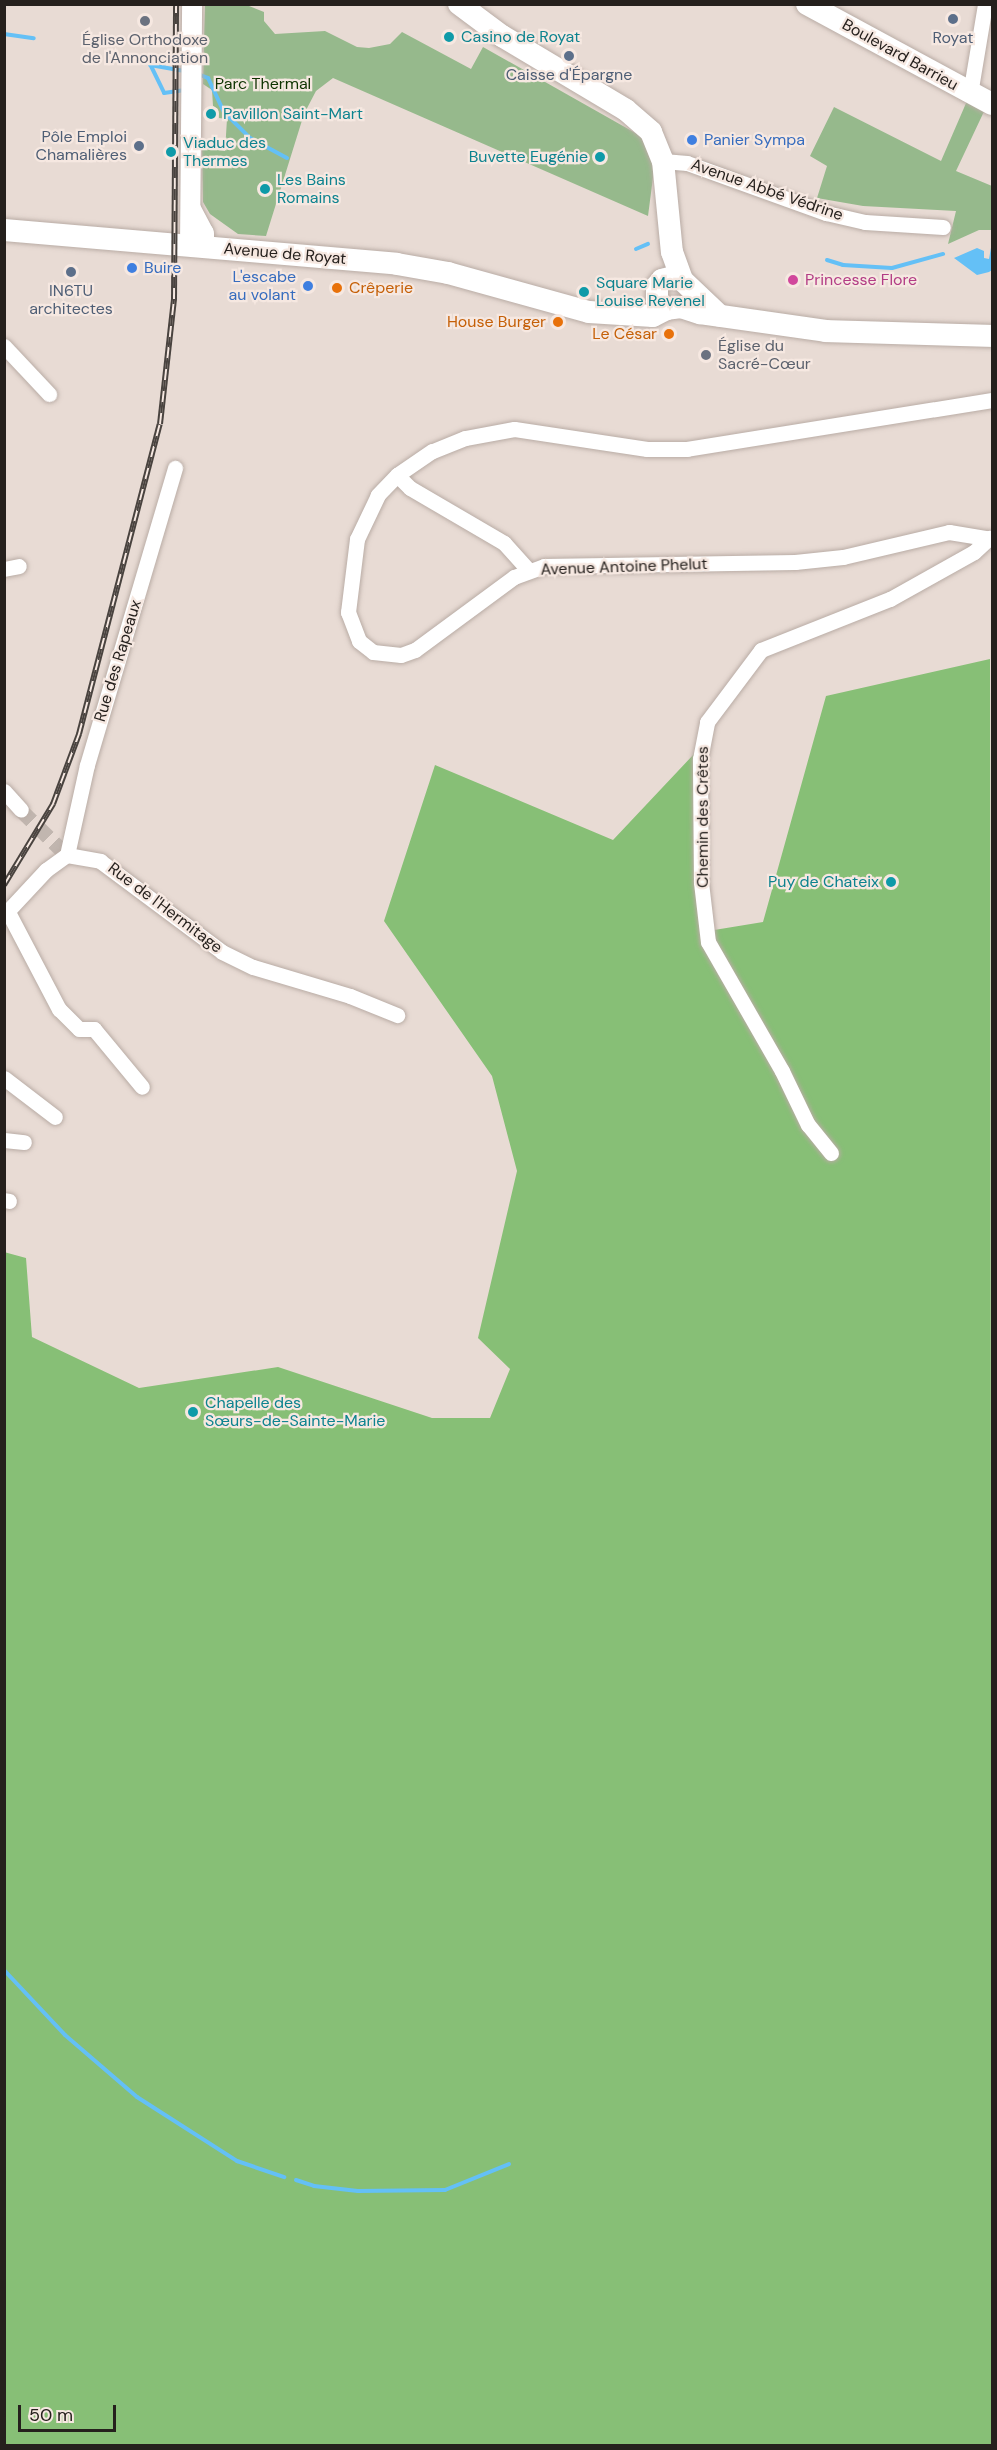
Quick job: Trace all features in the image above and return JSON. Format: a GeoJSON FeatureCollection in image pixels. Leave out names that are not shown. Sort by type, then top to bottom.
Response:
{"type":"FeatureCollection","features":[{"type":"Feature","properties":{"kind":"main road"},"geometry":{"type":"LineString","coordinates":[[459,4],[484,26],[633,115],[651,132],[663,161],[672,252],[672,293],[720,316],[825,331],[993,336]]}},
{"type":"Feature","properties":{"kind":"main road","name":"Boulevard Barrieu"},"geometry":{"type":"LineString","coordinates":[[807,4],[970,94],[993,104]]}},
{"type":"Feature","properties":{"kind":"main road","name":"Avenue de Royat"},"geometry":{"type":"LineString","coordinates":[[4,230],[412,266],[621,317],[653,316],[672,293]]}},
{"type":"Feature","properties":{"kind":"street"},"geometry":{"type":"LineString","coordinates":[[192,4],[191,209],[204,233],[197,247]]}},
{"type":"Feature","properties":{"kind":"street"},"geometry":{"type":"LineString","coordinates":[[970,94],[985,4]]}},
{"type":"Feature","properties":{"kind":"street","name":"Avenue Abbé Védrine"},"geometry":{"type":"LineString","coordinates":[[663,161],[687,163],[826,213],[866,222],[943,227]]}},
{"type":"Feature","properties":{"kind":"street"},"geometry":{"type":"LineString","coordinates":[[4,346],[49,394]]}},
{"type":"Feature","properties":{"kind":"street","name":"Avenue Antoine Phelut"},"geometry":{"type":"LineString","coordinates":[[991,538],[949,532],[843,556],[795,562],[544,566],[528,570],[415,650],[395,656],[373,652],[359,641],[348,612],[357,539],[367,513],[397,475],[432,452],[490,431],[514,429],[647,449],[687,449],[993,400]]}},
{"type":"Feature","properties":{"kind":"street","name":"Rue des Rapeaux"},"geometry":{"type":"LineString","coordinates":[[67,855],[87,765],[176,468]]}},
{"type":"Feature","properties":{"kind":"street"},"geometry":{"type":"LineString","coordinates":[[397,475],[410,488],[504,543],[528,570]]}},
{"type":"Feature","properties":{"kind":"street","name":"Chemin des Crêtes"},"geometry":{"type":"LineString","coordinates":[[831,1153],[808,1125],[782,1071],[708,942],[701,882],[700,759],[706,722],[761,650],[890,599],[974,552],[991,538]]}},
{"type":"Feature","properties":{"kind":"street"},"geometry":{"type":"LineString","coordinates":[[4,791],[21,810]]}},
{"type":"Feature","properties":{"kind":"street"},"geometry":{"type":"LineString","coordinates":[[67,855],[46,870],[6,914],[59,1009],[79,1029],[94,1029],[142,1087]]}},
{"type":"Feature","properties":{"kind":"street","name":"Rue de l'Hermitage"},"geometry":{"type":"LineString","coordinates":[[67,855],[100,861],[222,952],[253,967],[350,996],[397,1015]]}},
{"type":"Feature","properties":{"kind":"street"},"geometry":{"type":"LineString","coordinates":[[4,1078],[55,1117]]}},
{"type":"Feature","properties":{"kind":"street"},"geometry":{"type":"LineString","coordinates":[[4,1140],[24,1142]]}},
{"type":"Feature","properties":{"kind":"green space","name":"Parc Thermal"},"geometry":{"type":"Polygon","coordinates":[[[244,4],[264,12],[264,21],[275,34],[325,31],[357,47],[369,48],[390,44],[402,32],[471,69],[483,47],[646,139],[655,162],[648,216],[333,78],[316,91],[304,114],[266,236],[238,234],[210,214],[203,202],[202,148],[225,151],[227,119],[219,118],[218,109],[213,106],[212,90],[203,84],[204,38],[205,5],[244,4]]]}},
{"type":"Feature","properties":{"kind":"green space"},"geometry":{"type":"Polygon","coordinates":[[[970,94],[988,103],[956,171],[992,186],[992,230],[979,230],[948,244],[956,211],[863,206],[817,198],[827,166],[810,156],[834,107],[941,161],[970,94]]]}},
{"type":"Feature","properties":{"kind":"green space"},"geometry":{"type":"Polygon","coordinates":[[[990,659],[992,2445],[5,2445],[4,1252],[26,1258],[32,1337],[139,1388],[278,1367],[432,1418],[490,1418],[510,1369],[478,1338],[517,1171],[492,1076],[384,921],[435,765],[613,840],[694,754],[702,932],[763,922],[826,696],[990,659]]]}},
{"type":"Feature","properties":{"kind":"water"},"geometry":{"type":"Polygon","coordinates":[[[992,242],[992,270],[989,272],[977,275],[954,258],[977,248],[984,251],[984,258],[989,259],[992,242]]]}},
{"type":"Feature","properties":{"kind":"waterway"},"geometry":{"type":"LineString","coordinates":[[4,34],[34,38]]}},
{"type":"Feature","properties":{"kind":"waterway"},"geometry":{"type":"LineString","coordinates":[[150,65],[184,71]]}},
{"type":"Feature","properties":{"kind":"waterway"},"geometry":{"type":"LineString","coordinates":[[151,66],[164,93],[185,90]]}},
{"type":"Feature","properties":{"kind":"waterway"},"geometry":{"type":"LineString","coordinates":[[198,74],[208,78],[224,112],[250,138],[287,158]]}},
{"type":"Feature","properties":{"kind":"waterway"},"geometry":{"type":"LineString","coordinates":[[636,249],[648,244]]}},
{"type":"Feature","properties":{"kind":"waterway"},"geometry":{"type":"LineString","coordinates":[[827,260],[843,265],[892,268],[943,254]]}},
{"type":"Feature","properties":{"kind":"waterway"},"geometry":{"type":"LineString","coordinates":[[4,1970],[65,2035],[137,2097],[237,2161],[284,2177]]}},
{"type":"Feature","properties":{"kind":"waterway"},"geometry":{"type":"LineString","coordinates":[[296,2180],[314,2186],[358,2191],[445,2190],[509,2164]]}},
{"type":"Feature","properties":{"kind":"tunnel"},"geometry":{"type":"LineString","coordinates":[[21,810],[67,855]]}},
{"type":"Feature","properties":{"kind":"railway"},"geometry":{"type":"LineString","coordinates":[[4,885],[53,804],[79,734],[160,424],[174,299],[176,4]]}},
{"type":"Feature","properties":{"kind":"place","name":"Royat"},"geometry":{"type":"Point","coordinates":[953,19]}},
{"type":"Feature","properties":{"kind":"place","name":"Église Orthodoxe de l'Annonciation"},"geometry":{"type":"Point","coordinates":[145,21]}},
{"type":"Feature","properties":{"kind":"place","name":"Casino de Royat"},"geometry":{"type":"Point","coordinates":[449,37]}},
{"type":"Feature","properties":{"kind":"place","name":"Caisse d'Épargne"},"geometry":{"type":"Point","coordinates":[569,56]}},
{"type":"Feature","properties":{"kind":"place","name":"Pavillon Saint-Mart"},"geometry":{"type":"Point","coordinates":[211,114]}},
{"type":"Feature","properties":{"kind":"place","name":"Panier Sympa"},"geometry":{"type":"Point","coordinates":[692,140]}},
{"type":"Feature","properties":{"kind":"place","name":"Pôle Emploi Chamalières"},"geometry":{"type":"Point","coordinates":[139,146]}},
{"type":"Feature","properties":{"kind":"place","name":"Viaduc des Thermes"},"geometry":{"type":"Point","coordinates":[171,152]}},
{"type":"Feature","properties":{"kind":"place","name":"Buvette Eugénie"},"geometry":{"type":"Point","coordinates":[600,157]}},
{"type":"Feature","properties":{"kind":"place","name":"Les Bains Romains"},"geometry":{"type":"Point","coordinates":[265,189]}},
{"type":"Feature","properties":{"kind":"place","name":"Buire"},"geometry":{"type":"Point","coordinates":[132,268]}},
{"type":"Feature","properties":{"kind":"place","name":"IN6TU architectes"},"geometry":{"type":"Point","coordinates":[71,272]}},
{"type":"Feature","properties":{"kind":"place","name":"Princesse Flore"},"geometry":{"type":"Point","coordinates":[793,280]}},
{"type":"Feature","properties":{"kind":"place","name":"L'escabe au volant"},"geometry":{"type":"Point","coordinates":[308,286]}},
{"type":"Feature","properties":{"kind":"place","name":"Crêperie"},"geometry":{"type":"Point","coordinates":[337,288]}},
{"type":"Feature","properties":{"kind":"place","name":"Square Marie Louise Revenel"},"geometry":{"type":"Point","coordinates":[584,292]}},
{"type":"Feature","properties":{"kind":"place","name":"House Burger"},"geometry":{"type":"Point","coordinates":[558,322]}},
{"type":"Feature","properties":{"kind":"place","name":"Le César"},"geometry":{"type":"Point","coordinates":[669,334]}},
{"type":"Feature","properties":{"kind":"place","name":"Église du Sacré-Cœur"},"geometry":{"type":"Point","coordinates":[706,355]}},
{"type":"Feature","properties":{"kind":"place","name":"Puy de Chateix"},"geometry":{"type":"Point","coordinates":[891,882]}},
{"type":"Feature","properties":{"kind":"place","name":"Chapelle des Sœurs-de-Sainte-Marie"},"geometry":{"type":"Point","coordinates":[193,1412]}}]}
